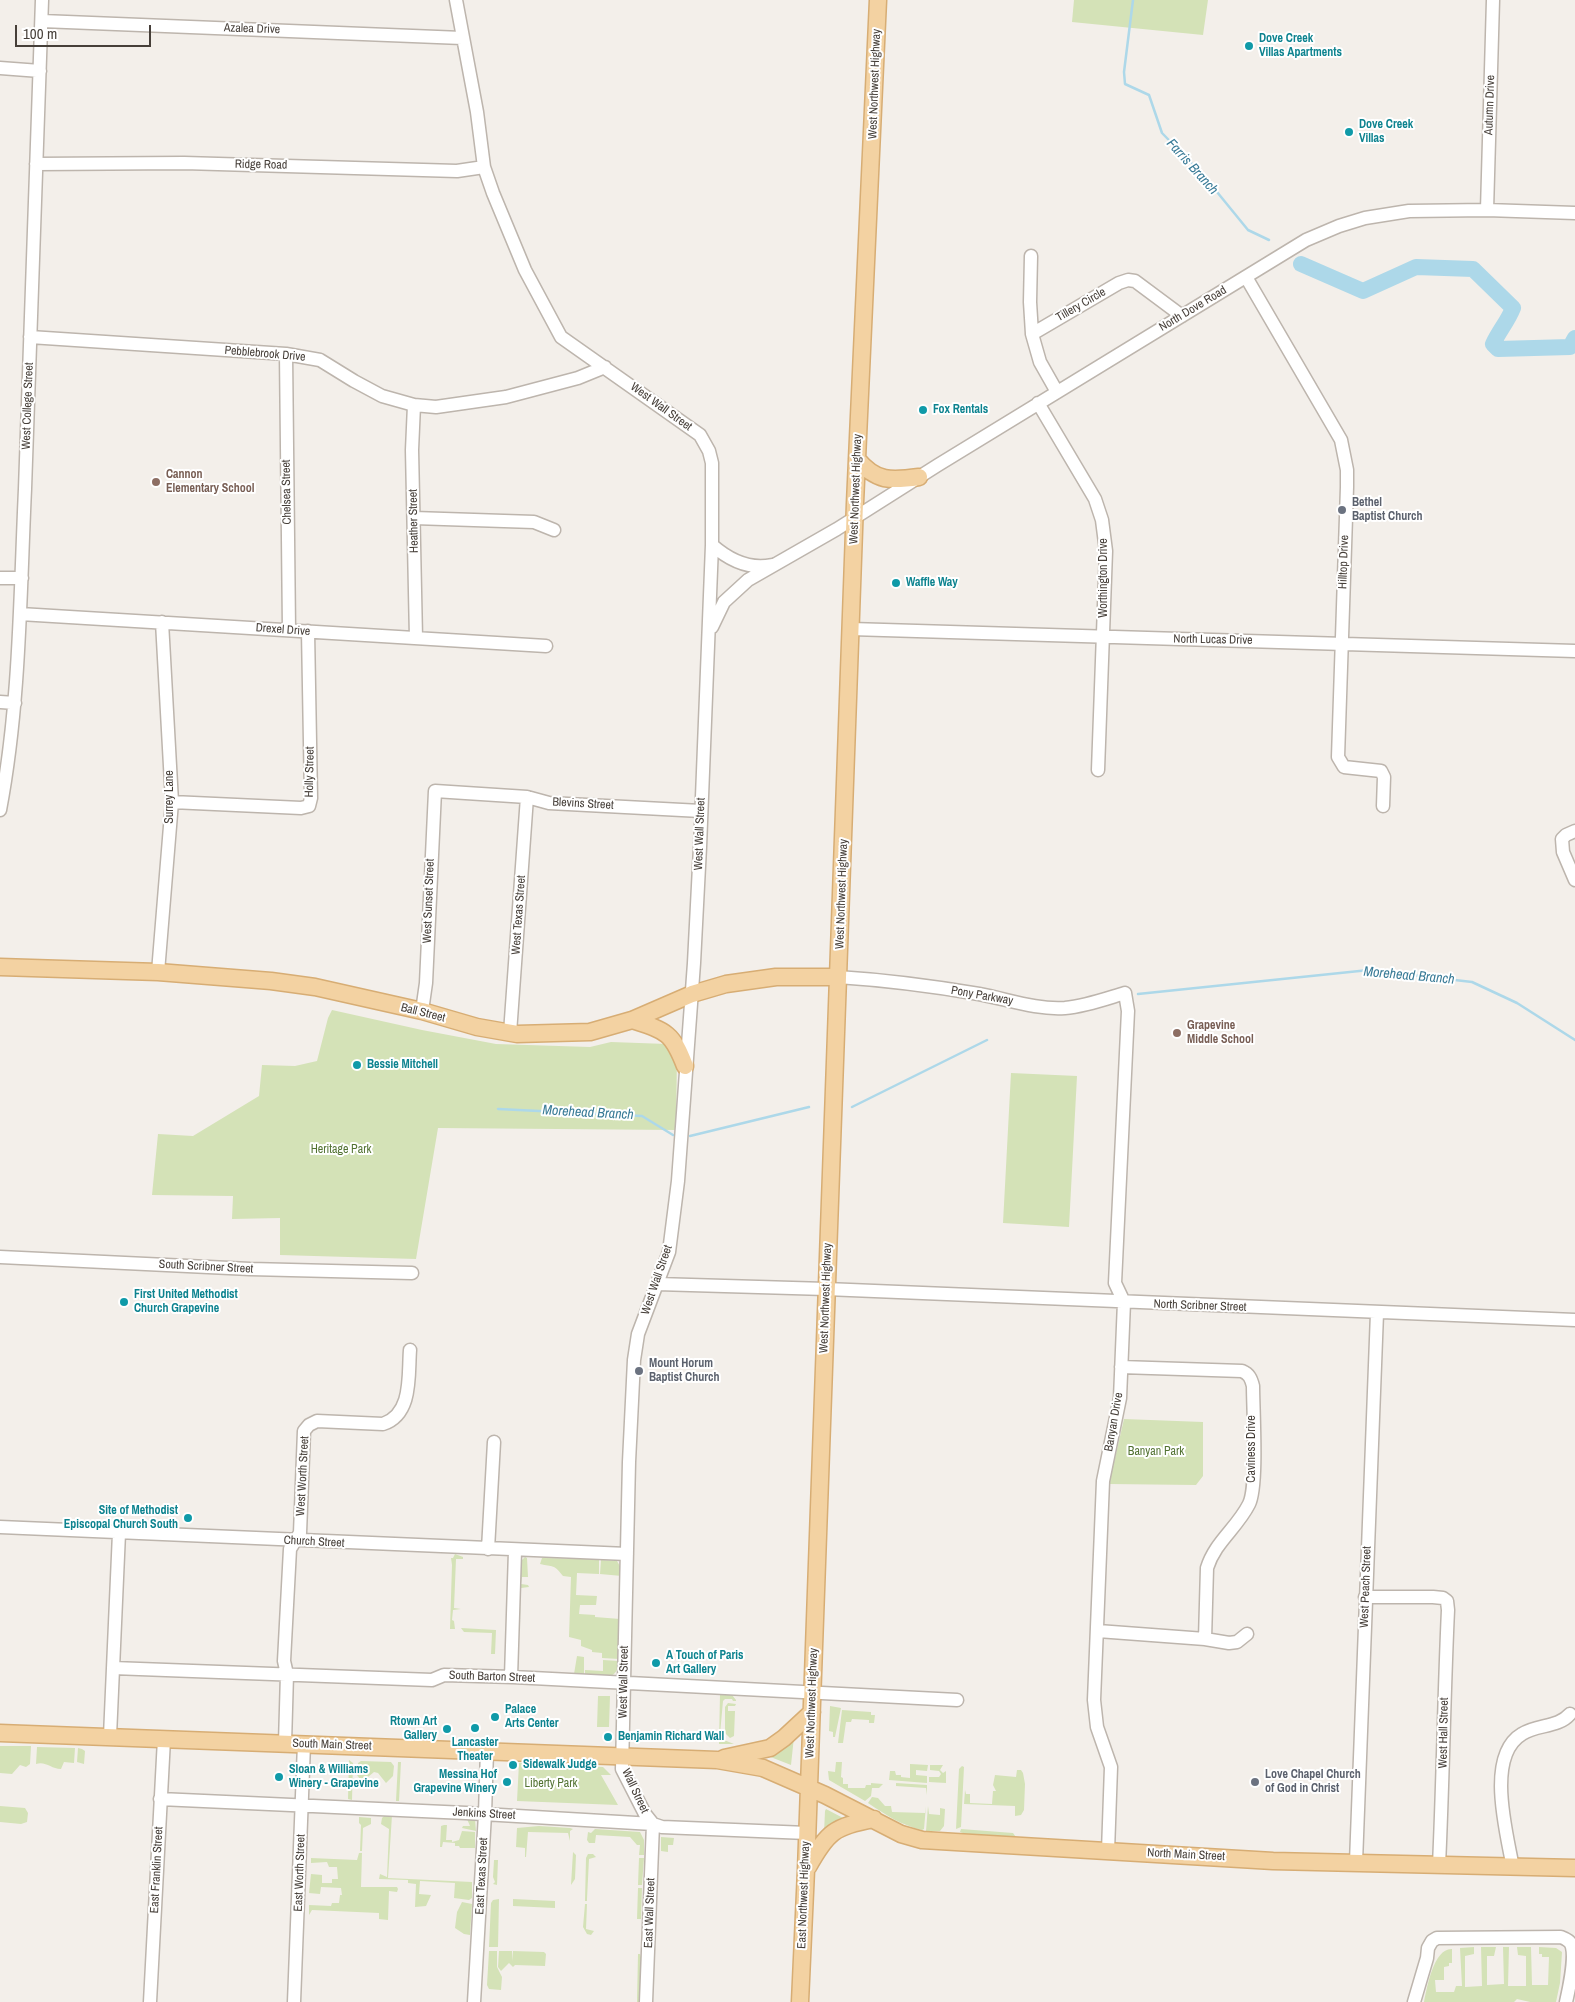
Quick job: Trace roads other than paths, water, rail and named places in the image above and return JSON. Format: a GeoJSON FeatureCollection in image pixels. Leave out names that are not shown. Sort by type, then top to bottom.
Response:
{"type":"FeatureCollection","features":[{"type":"Feature","properties":{"kind":"main road","name":"West Northwest Highway"},"geometry":{"type":"LineString","coordinates":[[809,1788],[851,629],[851,520],[857,459],[878,0]]}},
{"type":"Feature","properties":{"kind":"main road"},"geometry":{"type":"LineString","coordinates":[[857,459],[866,470],[890,480],[919,477]]}},
{"type":"Feature","properties":{"kind":"main road","name":"Ball Street"},"geometry":{"type":"LineString","coordinates":[[0,967],[158,972],[271,981],[315,987],[422,1011],[477,1027],[510,1034],[590,1032],[632,1020],[692,994],[726,984],[776,977],[838,977]]}},
{"type":"Feature","properties":{"kind":"main road"},"geometry":{"type":"LineString","coordinates":[[632,1020],[668,1034],[675,1043],[685,1066]]}},
{"type":"Feature","properties":{"kind":"main road"},"geometry":{"type":"LineString","coordinates":[[716,1760],[770,1748],[784,1738],[812,1712]]}},
{"type":"Feature","properties":{"kind":"main road","name":"South Main Street"},"geometry":{"type":"LineString","coordinates":[[0,1733],[716,1760],[763,1768],[809,1788]]}},
{"type":"Feature","properties":{"kind":"main road","name":"North Main Street"},"geometry":{"type":"LineString","coordinates":[[809,1788],[874,1818],[901,1834],[922,1840],[1273,1860],[1513,1868],[1575,1868]]}},
{"type":"Feature","properties":{"kind":"main road","name":"East Northwest Highway"},"geometry":{"type":"LineString","coordinates":[[800,2002],[809,1788]]}},
{"type":"Feature","properties":{"kind":"main road"},"geometry":{"type":"LineString","coordinates":[[806,1870],[820,1845],[837,1829],[848,1824],[874,1818]]}},
{"type":"Feature","properties":{"kind":"street","name":"West College Street"},"geometry":{"type":"LineString","coordinates":[[0,810],[10,760],[22,578],[42,0]]}},
{"type":"Feature","properties":{"kind":"street","name":"West Wall Street"},"geometry":{"type":"LineString","coordinates":[[456,0],[478,112],[484,167],[525,270],[561,337],[700,435],[709,451],[712,463],[712,545],[692,994],[673,1228],[669,1252],[638,1334],[634,1360],[623,1682],[623,1755]]}},
{"type":"Feature","properties":{"kind":"street","name":"Autumn Drive"},"geometry":{"type":"LineString","coordinates":[[1486,210],[1493,0]]}},
{"type":"Feature","properties":{"kind":"street","name":"Azalea Drive"},"geometry":{"type":"LineString","coordinates":[[42,22],[462,38]]}},
{"type":"Feature","properties":{"kind":"street"},"geometry":{"type":"LineString","coordinates":[[0,68],[40,71]]}},
{"type":"Feature","properties":{"kind":"street","name":"Ridge Road"},"geometry":{"type":"LineString","coordinates":[[36,164],[184,163],[457,171],[484,167]]}},
{"type":"Feature","properties":{"kind":"street","name":"North Dove Road"},"geometry":{"type":"LineString","coordinates":[[708,638],[716,616],[724,602],[748,580],[801,551],[1038,403],[1306,240],[1339,226],[1365,218],[1410,211],[1575,212]]}},
{"type":"Feature","properties":{"kind":"street"},"geometry":{"type":"LineString","coordinates":[[1031,256],[1030,302],[1032,334],[1040,362],[1056,392]]}},
{"type":"Feature","properties":{"kind":"street","name":"Hilltop Drive"},"geometry":{"type":"LineString","coordinates":[[1246,278],[1340,440],[1347,470],[1347,487],[1340,643],[1338,757],[1344,767],[1381,771],[1384,777],[1383,806]]}},
{"type":"Feature","properties":{"kind":"street","name":"Tillery Circle"},"geometry":{"type":"LineString","coordinates":[[1032,334],[1119,283],[1128,280],[1140,283],[1182,316]]}},
{"type":"Feature","properties":{"kind":"street","name":"Pebblebrook Drive"},"geometry":{"type":"LineString","coordinates":[[30,337],[286,354],[320,360],[382,396],[436,407],[506,396],[578,378],[605,367]]}},
{"type":"Feature","properties":{"kind":"street","name":"Chelsea Street"},"geometry":{"type":"LineString","coordinates":[[286,354],[289,630]]}},
{"type":"Feature","properties":{"kind":"street","name":"Worthington Drive"},"geometry":{"type":"LineString","coordinates":[[1038,403],[1095,499],[1102,520],[1106,549],[1098,770]]}},
{"type":"Feature","properties":{"kind":"street","name":"Heather Street"},"geometry":{"type":"LineString","coordinates":[[414,404],[412,450],[416,638]]}},
{"type":"Feature","properties":{"kind":"street"},"geometry":{"type":"LineString","coordinates":[[414,518],[534,522],[554,530]]}},
{"type":"Feature","properties":{"kind":"street"},"geometry":{"type":"LineString","coordinates":[[712,545],[724,556],[738,562],[762,567],[774,565]]}},
{"type":"Feature","properties":{"kind":"street"},"geometry":{"type":"LineString","coordinates":[[0,578],[22,578]]}},
{"type":"Feature","properties":{"kind":"street","name":"Drexel Drive"},"geometry":{"type":"LineString","coordinates":[[20,614],[546,646]]}},
{"type":"Feature","properties":{"kind":"street","name":"Surrey Lane"},"geometry":{"type":"LineString","coordinates":[[158,972],[172,802],[162,622]]}},
{"type":"Feature","properties":{"kind":"street","name":"North Lucas Drive"},"geometry":{"type":"LineString","coordinates":[[851,629],[1575,651]]}},
{"type":"Feature","properties":{"kind":"street","name":"Holly Street"},"geometry":{"type":"LineString","coordinates":[[172,802],[301,808],[309,806],[311,798],[308,631]]}},
{"type":"Feature","properties":{"kind":"street"},"geometry":{"type":"LineString","coordinates":[[0,702],[15,703]]}},
{"type":"Feature","properties":{"kind":"street","name":"Blevins Street"},"geometry":{"type":"LineString","coordinates":[[435,791],[527,797],[549,803],[701,811]]}},
{"type":"Feature","properties":{"kind":"street","name":"West Sunset Street"},"geometry":{"type":"LineString","coordinates":[[422,1011],[426,984],[435,791]]}},
{"type":"Feature","properties":{"kind":"street","name":"West Texas Street"},"geometry":{"type":"LineString","coordinates":[[510,1034],[527,797]]}},
{"type":"Feature","properties":{"kind":"street"},"geometry":{"type":"LineString","coordinates":[[1575,831],[1562,839],[1564,852],[1575,880]]}},
{"type":"Feature","properties":{"kind":"street","name":"Pony Parkway"},"geometry":{"type":"LineString","coordinates":[[838,977],[901,982],[981,994],[1040,1007],[1065,1008],[1090,1004],[1125,993]]}},
{"type":"Feature","properties":{"kind":"street","name":"Banyan Drive"},"geometry":{"type":"LineString","coordinates":[[1108,1851],[1111,1767],[1095,1716],[1103,1481],[1118,1416],[1124,1302],[1115,1283],[1128,1011],[1125,993]]}},
{"type":"Feature","properties":{"kind":"street","name":"South Scribner Street"},"geometry":{"type":"LineString","coordinates":[[0,1257],[250,1269],[412,1273]]}},
{"type":"Feature","properties":{"kind":"street"},"geometry":{"type":"LineString","coordinates":[[657,1284],[826,1289]]}},
{"type":"Feature","properties":{"kind":"street","name":"North Scribner Street"},"geometry":{"type":"LineString","coordinates":[[826,1289],[1575,1320]]}},
{"type":"Feature","properties":{"kind":"street","name":"West Peach Street"},"geometry":{"type":"LineString","coordinates":[[1356,1862],[1377,1313]]}},
{"type":"Feature","properties":{"kind":"street","name":"West Worth Street"},"geometry":{"type":"LineString","coordinates":[[284,1744],[286,1674],[284,1661],[290,1549],[300,1533],[304,1431],[309,1425],[317,1421],[383,1424],[388,1422],[402,1406],[407,1396],[410,1350]]}},
{"type":"Feature","properties":{"kind":"street","name":"Caviness Drive"},"geometry":{"type":"LineString","coordinates":[[1121,1367],[1242,1372],[1251,1378],[1253,1386],[1253,1457],[1250,1502],[1237,1525],[1226,1536],[1210,1560],[1207,1568],[1205,1639]]}},
{"type":"Feature","properties":{"kind":"street"},"geometry":{"type":"LineString","coordinates":[[488,1550],[494,1442]]}},
{"type":"Feature","properties":{"kind":"street","name":"Church Street"},"geometry":{"type":"LineString","coordinates":[[0,1527],[488,1550],[627,1554]]}},
{"type":"Feature","properties":{"kind":"street"},"geometry":{"type":"LineString","coordinates":[[110,1736],[119,1533]]}},
{"type":"Feature","properties":{"kind":"street"},"geometry":{"type":"LineString","coordinates":[[511,1677],[515,1550]]}},
{"type":"Feature","properties":{"kind":"street","name":"West Hall Street"},"geometry":{"type":"LineString","coordinates":[[1365,1597],[1433,1597],[1447,1601],[1444,1765],[1439,1865]]}},
{"type":"Feature","properties":{"kind":"street"},"geometry":{"type":"LineString","coordinates":[[1098,1631],[1205,1639],[1229,1643],[1237,1642],[1247,1634]]}},
{"type":"Feature","properties":{"kind":"street","name":"South Barton Street"},"geometry":{"type":"LineString","coordinates":[[113,1668],[432,1680],[444,1675],[511,1677],[957,1700]]}},
{"type":"Feature","properties":{"kind":"street"},"geometry":{"type":"LineString","coordinates":[[1513,1868],[1502,1789],[1501,1772],[1506,1751],[1513,1740],[1522,1734],[1534,1728],[1558,1723],[1565,1720],[1570,1714]]}},
{"type":"Feature","properties":{"kind":"street","name":"East Franklin Street"},"geometry":{"type":"LineString","coordinates":[[150,2002],[164,1738]]}},
{"type":"Feature","properties":{"kind":"street","name":"East Worth Street"},"geometry":{"type":"LineString","coordinates":[[294,2002],[304,1744]]}},
{"type":"Feature","properties":{"kind":"street","name":"East Texas Street"},"geometry":{"type":"LineString","coordinates":[[474,2002],[486,1814],[487,1750]]}},
{"type":"Feature","properties":{"kind":"street","name":"Wall Street"},"geometry":{"type":"LineString","coordinates":[[623,1755],[622,1769],[645,1814],[653,1824]]}},
{"type":"Feature","properties":{"kind":"street","name":"Jenkins Street"},"geometry":{"type":"LineString","coordinates":[[160,1799],[486,1814],[653,1824],[671,1827],[807,1833]]}},
{"type":"Feature","properties":{"kind":"street","name":"East Wall Street"},"geometry":{"type":"LineString","coordinates":[[646,2002],[653,1824]]}},
{"type":"Feature","properties":{"kind":"street"},"geometry":{"type":"LineString","coordinates":[[1414,2002],[1427,1958],[1428,1948],[1432,1941],[1437,1938],[1561,1937],[1568,1940],[1572,1946],[1570,1984],[1566,2002]]}},
{"type":"Feature","properties":{"kind":"waterway","name":"Farris Branch"},"geometry":{"type":"LineString","coordinates":[[1133,0],[1124,72],[1125,84],[1149,95],[1162,133],[1204,176],[1248,230],[1269,240]]}},
{"type":"Feature","properties":{"kind":"waterway","name":"Farris Branch"},"geometry":{"type":"LineString","coordinates":[[1301,264],[1363,291],[1416,267],[1473,269],[1513,308],[1493,344],[1498,349],[1570,347],[1575,338]]}},
{"type":"Feature","properties":{"kind":"waterway","name":"Morehead Branch"},"geometry":{"type":"LineString","coordinates":[[1138,994],[1369,970],[1472,982],[1517,1003],[1575,1040]]}},
{"type":"Feature","properties":{"kind":"waterway","name":"Morehead Branch"},"geometry":{"type":"LineString","coordinates":[[852,1107],[987,1040]]}},
{"type":"Feature","properties":{"kind":"waterway","name":"Morehead Branch"},"geometry":{"type":"LineString","coordinates":[[690,1136],[809,1107]]}},
{"type":"Feature","properties":{"kind":"waterway","name":"Morehead Branch"},"geometry":{"type":"LineString","coordinates":[[498,1109],[642,1116],[673,1135]]}},
{"type":"Feature","properties":{"kind":"place","name":"Dove Creek Villas Apartments"},"geometry":{"type":"Point","coordinates":[1249,46]}},
{"type":"Feature","properties":{"kind":"place","name":"Dove Creek Villas"},"geometry":{"type":"Point","coordinates":[1349,132]}},
{"type":"Feature","properties":{"kind":"place","name":"Fox Rentals"},"geometry":{"type":"Point","coordinates":[923,410]}},
{"type":"Feature","properties":{"kind":"place","name":"Cannon Elementary School"},"geometry":{"type":"Point","coordinates":[156,482]}},
{"type":"Feature","properties":{"kind":"place","name":"Bethel Baptist Church"},"geometry":{"type":"Point","coordinates":[1342,510]}},
{"type":"Feature","properties":{"kind":"place","name":"Waffle Way"},"geometry":{"type":"Point","coordinates":[896,583]}},
{"type":"Feature","properties":{"kind":"place","name":"Grapevine Middle School"},"geometry":{"type":"Point","coordinates":[1177,1033]}},
{"type":"Feature","properties":{"kind":"place","name":"Bessie Mitchell"},"geometry":{"type":"Point","coordinates":[357,1065]}},
{"type":"Feature","properties":{"kind":"place","name":"First United Methodist Church Grapevine"},"geometry":{"type":"Point","coordinates":[124,1302]}},
{"type":"Feature","properties":{"kind":"place","name":"Mount Horum Baptist Church"},"geometry":{"type":"Point","coordinates":[639,1371]}},
{"type":"Feature","properties":{"kind":"place","name":"Site of Methodist Episcopal Church South"},"geometry":{"type":"Point","coordinates":[188,1518]}},
{"type":"Feature","properties":{"kind":"place","name":"A Touch of Paris Art Gallery"},"geometry":{"type":"Point","coordinates":[656,1663]}},
{"type":"Feature","properties":{"kind":"place","name":"Palace Arts Center"},"geometry":{"type":"Point","coordinates":[495,1717]}},
{"type":"Feature","properties":{"kind":"place","name":"Lancaster Theater"},"geometry":{"type":"Point","coordinates":[475,1728]}},
{"type":"Feature","properties":{"kind":"place","name":"Rtown Art Gallery"},"geometry":{"type":"Point","coordinates":[447,1729]}},
{"type":"Feature","properties":{"kind":"place","name":"Benjamin Richard Wall"},"geometry":{"type":"Point","coordinates":[608,1737]}},
{"type":"Feature","properties":{"kind":"place","name":"Sidewalk Judge"},"geometry":{"type":"Point","coordinates":[513,1765]}},
{"type":"Feature","properties":{"kind":"place","name":"Sloan & Williams Winery - Grapevine"},"geometry":{"type":"Point","coordinates":[279,1777]}},
{"type":"Feature","properties":{"kind":"place","name":"Messina Hof Grapevine Winery"},"geometry":{"type":"Point","coordinates":[507,1782]}},
{"type":"Feature","properties":{"kind":"place","name":"Love Chapel Church of God in Christ"},"geometry":{"type":"Point","coordinates":[1255,1782]}},
{"type":"Feature","properties":{"kind":"park label","name":"Heritage Park"},"geometry":{"type":"Point","coordinates":[341,1150]}},
{"type":"Feature","properties":{"kind":"park label","name":"Banyan Park"},"geometry":{"type":"Point","coordinates":[1156,1452]}},
{"type":"Feature","properties":{"kind":"park label","name":"Liberty Park"},"geometry":{"type":"Point","coordinates":[551,1784]}}]}
